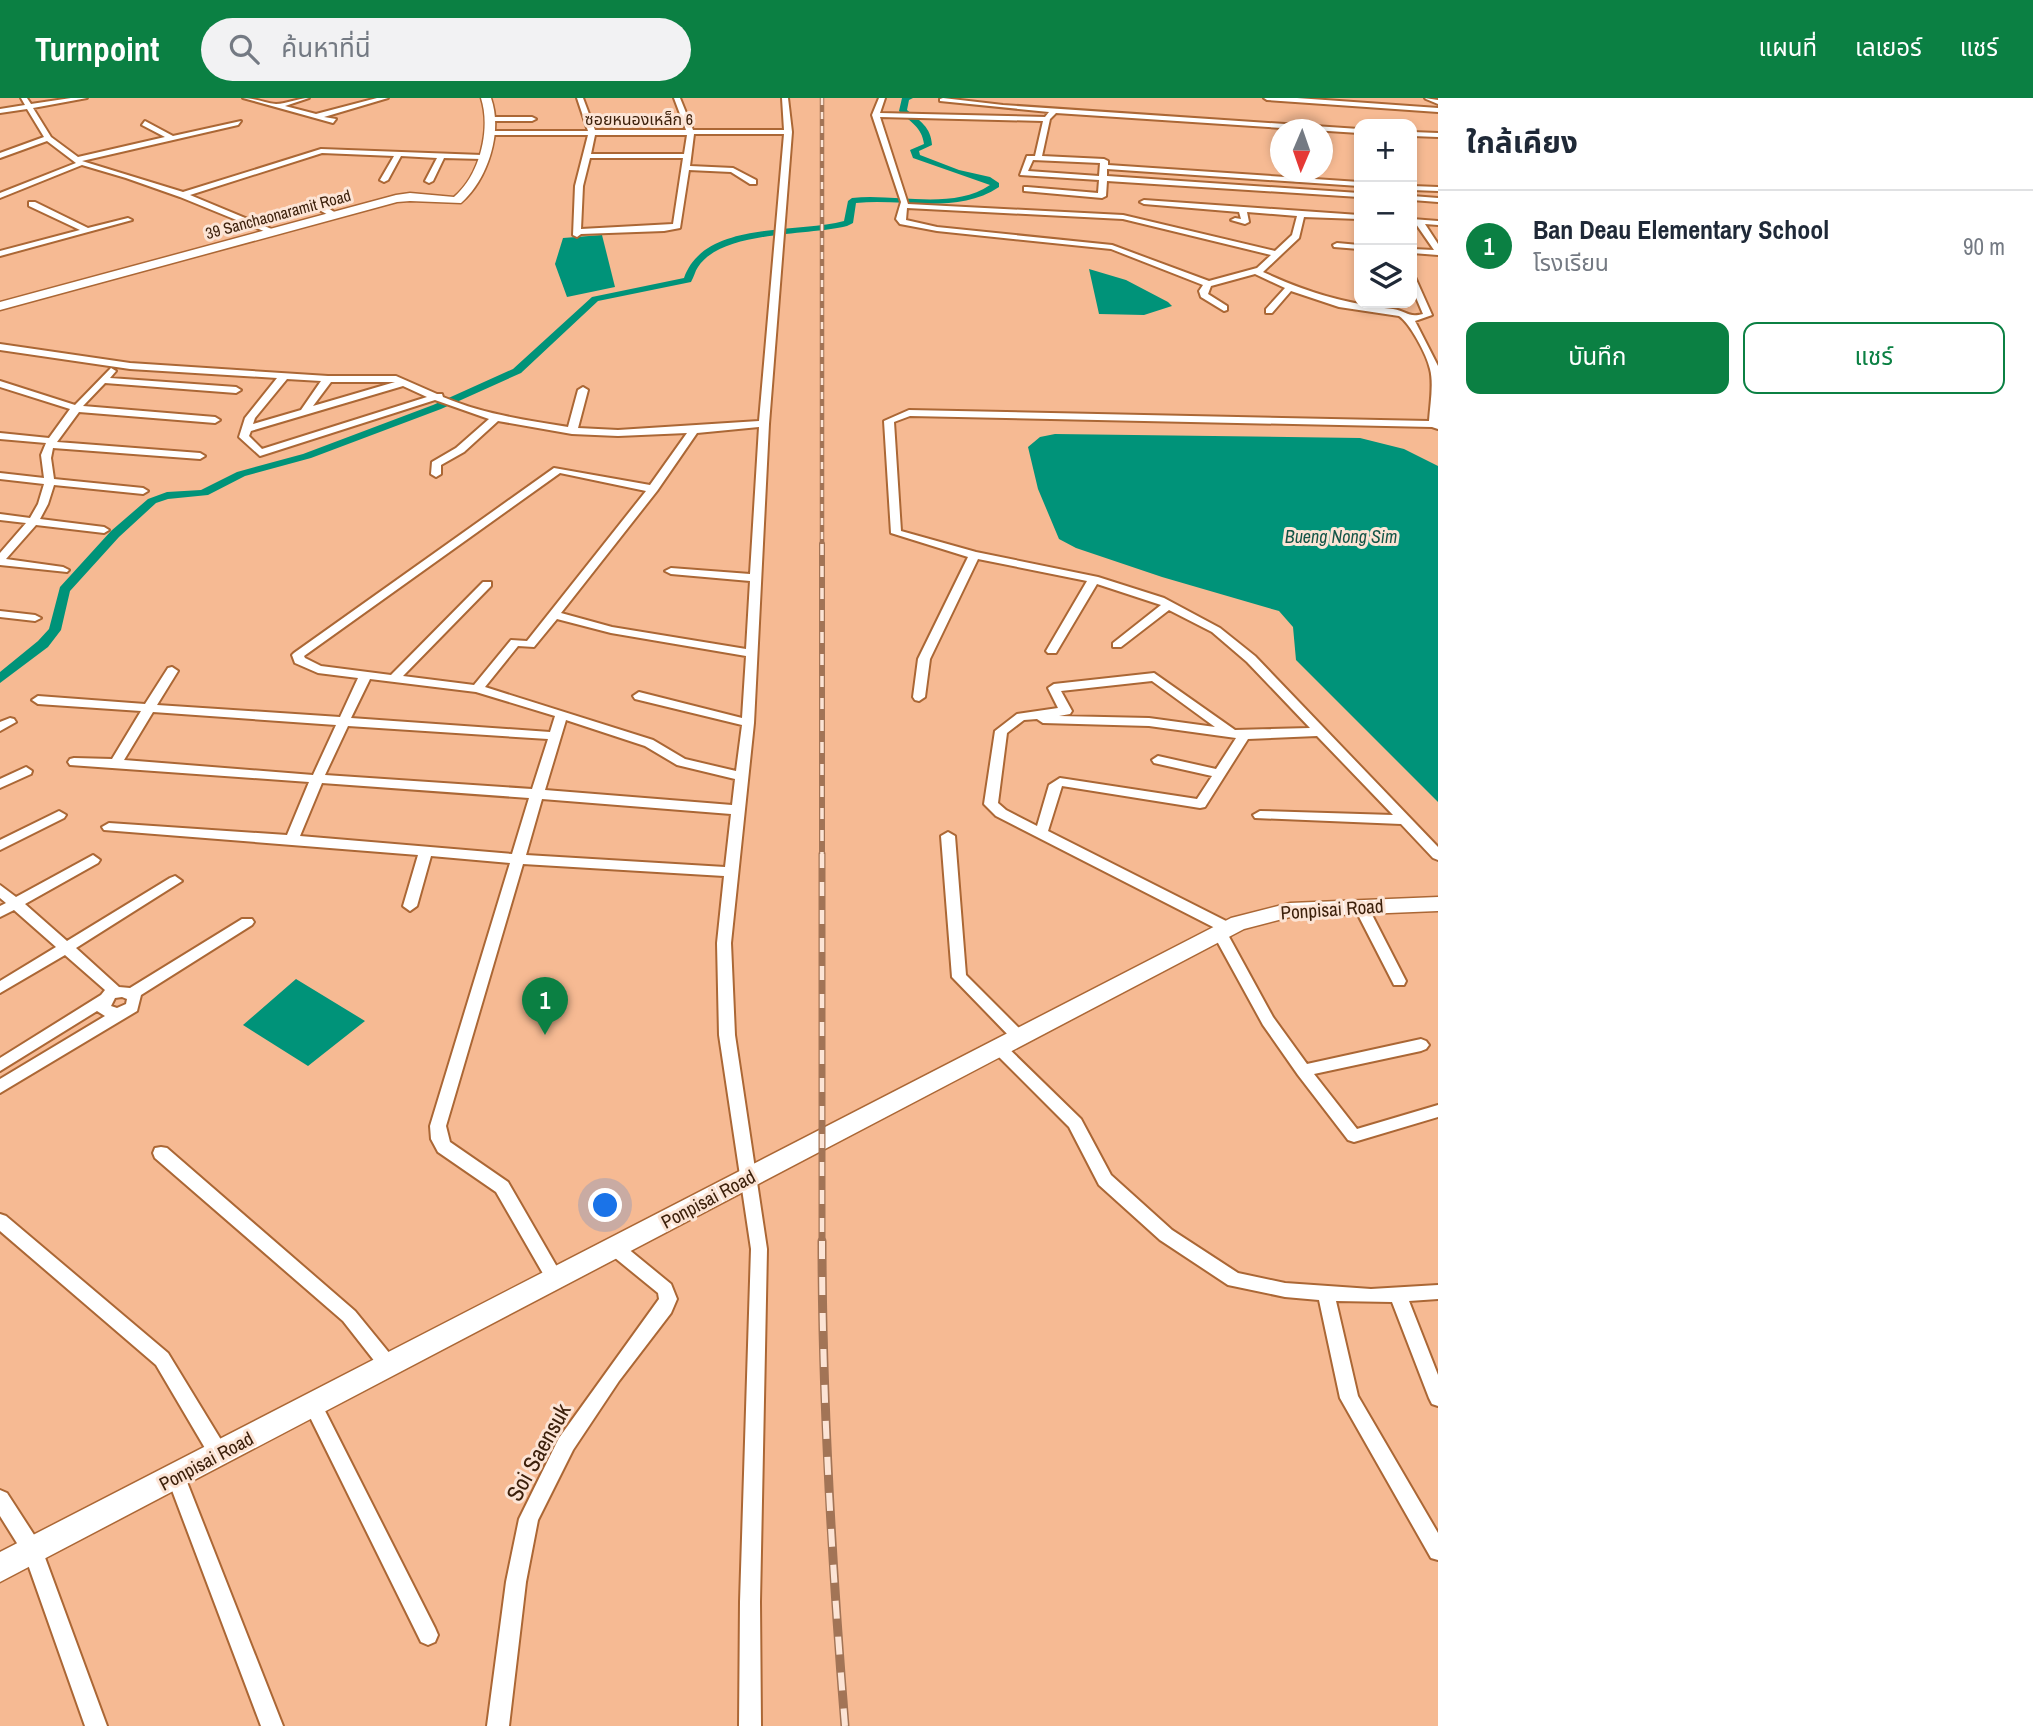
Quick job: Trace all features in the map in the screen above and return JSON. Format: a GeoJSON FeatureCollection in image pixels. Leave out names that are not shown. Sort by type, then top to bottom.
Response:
{"type":"FeatureCollection","features":[{"type":"Feature","properties":{"kind":"street"},"geometry":{"type":"LineString","coordinates":[[24,98],[48,138],[78,162],[183,195],[271,232]]}},
{"type":"Feature","properties":{"kind":"street"},"geometry":{"type":"LineString","coordinates":[[0,111],[84,98]]}},
{"type":"Feature","properties":{"kind":"street"},"geometry":{"type":"LineString","coordinates":[[246,98],[333,121]]}},
{"type":"Feature","properties":{"kind":"street"},"geometry":{"type":"LineString","coordinates":[[278,106],[306,98]]}},
{"type":"Feature","properties":{"kind":"street"},"geometry":{"type":"LineString","coordinates":[[317,117],[385,98]]}},
{"type":"Feature","properties":{"kind":"street","name":"39 Sanchaonaramit Road"},"geometry":{"type":"LineString","coordinates":[[0,306],[410,197],[457,201],[469,188],[490,133],[492,119],[486,98]]}},
{"type":"Feature","properties":{"kind":"street"},"geometry":{"type":"LineString","coordinates":[[580,98],[592,133],[579,186],[577,233],[675,227],[691,133],[677,98]]}},
{"type":"Feature","properties":{"kind":"street"},"geometry":{"type":"LineString","coordinates":[[750,1726],[750,1602],[759,1248],[727,1035],[723,943],[748,723],[764,424],[788,132],[785,98]]}},
{"type":"Feature","properties":{"kind":"street"},"geometry":{"type":"LineString","coordinates":[[882,98],[876,115],[904,201],[900,219],[903,222],[937,229],[1112,247],[1208,284],[1255,271],[1278,254],[1296,236],[1306,214],[1306,191]]}},
{"type":"Feature","properties":{"kind":"street"},"geometry":{"type":"LineString","coordinates":[[1073,111],[1076,98]]}},
{"type":"Feature","properties":{"kind":"street"},"geometry":{"type":"LineString","coordinates":[[1267,98],[1438,110]]}},
{"type":"Feature","properties":{"kind":"street"},"geometry":{"type":"LineString","coordinates":[[1428,98],[1438,102]]}},
{"type":"Feature","properties":{"kind":"street"},"geometry":{"type":"LineString","coordinates":[[942,100],[1354,131]]}},
{"type":"Feature","properties":{"kind":"street"},"geometry":{"type":"LineString","coordinates":[[1038,158],[1047,119],[1055,110]]}},
{"type":"Feature","properties":{"kind":"street"},"geometry":{"type":"LineString","coordinates":[[876,115],[1047,119]]}},
{"type":"Feature","properties":{"kind":"street"},"geometry":{"type":"LineString","coordinates":[[492,119],[532,119]]}},
{"type":"Feature","properties":{"kind":"street"},"geometry":{"type":"LineString","coordinates":[[0,196],[78,162],[238,123]]}},
{"type":"Feature","properties":{"kind":"street"},"geometry":{"type":"LineString","coordinates":[[145,124],[172,138]]}},
{"type":"Feature","properties":{"kind":"street","name":"ซอยหนองเหล็ก 6"},"geometry":{"type":"LineString","coordinates":[[490,133],[788,132]]}},
{"type":"Feature","properties":{"kind":"street"},"geometry":{"type":"LineString","coordinates":[[647,146],[649,133]]}},
{"type":"Feature","properties":{"kind":"street"},"geometry":{"type":"LineString","coordinates":[[1417,134],[1438,135]]}},
{"type":"Feature","properties":{"kind":"street"},"geometry":{"type":"LineString","coordinates":[[0,156],[48,138]]}},
{"type":"Feature","properties":{"kind":"street"},"geometry":{"type":"LineString","coordinates":[[183,195],[321,151],[482,157]]}},
{"type":"Feature","properties":{"kind":"street"},"geometry":{"type":"LineString","coordinates":[[384,180],[399,154]]}},
{"type":"Feature","properties":{"kind":"street"},"geometry":{"type":"LineString","coordinates":[[429,181],[441,156]]}},
{"type":"Feature","properties":{"kind":"street"},"geometry":{"type":"LineString","coordinates":[[587,156],[688,156]]}},
{"type":"Feature","properties":{"kind":"street"},"geometry":{"type":"LineString","coordinates":[[1027,190],[1102,196],[1105,178],[1104,161],[1038,158],[1030,158],[1023,173],[1105,178],[1306,191],[1354,195]]}},
{"type":"Feature","properties":{"kind":"street"},"geometry":{"type":"LineString","coordinates":[[1105,167],[1354,184]]}},
{"type":"Feature","properties":{"kind":"street"},"geometry":{"type":"LineString","coordinates":[[687,168],[733,170],[753,182]]}},
{"type":"Feature","properties":{"kind":"street"},"geometry":{"type":"LineString","coordinates":[[1417,188],[1438,189]]}},
{"type":"Feature","properties":{"kind":"street"},"geometry":{"type":"LineString","coordinates":[[1417,198],[1438,200]]}},
{"type":"Feature","properties":{"kind":"street"},"geometry":{"type":"LineString","coordinates":[[904,201],[1103,215],[1214,235],[1278,254]]}},
{"type":"Feature","properties":{"kind":"street"},"geometry":{"type":"LineString","coordinates":[[1144,202],[1354,218]]}},
{"type":"Feature","properties":{"kind":"street"},"geometry":{"type":"LineString","coordinates":[[32,204],[88,231]]}},
{"type":"Feature","properties":{"kind":"street"},"geometry":{"type":"LineString","coordinates":[[317,205],[335,215]]}},
{"type":"Feature","properties":{"kind":"street"},"geometry":{"type":"LineString","coordinates":[[1235,220],[1245,222],[1243,209]]}},
{"type":"Feature","properties":{"kind":"street"},"geometry":{"type":"LineString","coordinates":[[0,254],[128,220]]}},
{"type":"Feature","properties":{"kind":"street"},"geometry":{"type":"LineString","coordinates":[[1417,221],[1438,223]]}},
{"type":"Feature","properties":{"kind":"street"},"geometry":{"type":"LineString","coordinates":[[1417,223],[1438,252]]}},
{"type":"Feature","properties":{"kind":"street"},"geometry":{"type":"LineString","coordinates":[[1417,233],[1427,234]]}},
{"type":"Feature","properties":{"kind":"street"},"geometry":{"type":"LineString","coordinates":[[1337,245],[1354,247]]}},
{"type":"Feature","properties":{"kind":"street"},"geometry":{"type":"LineString","coordinates":[[1417,251],[1438,252]]}},
{"type":"Feature","properties":{"kind":"street"},"geometry":{"type":"LineString","coordinates":[[1255,271],[1289,288],[1355,308],[1399,313],[1409,320],[1436,369],[1436,425],[909,414],[889,421],[896,533],[974,555],[1094,579],[1168,605],[1216,630],[1251,659],[1317,732],[1438,855]]}},
{"type":"Feature","properties":{"kind":"street"},"geometry":{"type":"LineString","coordinates":[[1208,284],[1203,291],[1204,295],[1224,308]]}},
{"type":"Feature","properties":{"kind":"street"},"geometry":{"type":"LineString","coordinates":[[1269,312],[1289,288]]}},
{"type":"Feature","properties":{"kind":"street"},"geometry":{"type":"LineString","coordinates":[[1409,320],[1429,315],[1417,290]]}},
{"type":"Feature","properties":{"kind":"street"},"geometry":{"type":"LineString","coordinates":[[0,347],[130,366],[328,379],[383,377],[405,382],[496,418],[572,431],[631,433],[764,424]]}},
{"type":"Feature","properties":{"kind":"street"},"geometry":{"type":"LineString","coordinates":[[0,561],[33,520],[44,500],[49,482],[46,453],[111,371],[53,362]]}},
{"type":"Feature","properties":{"kind":"street"},"geometry":{"type":"LineString","coordinates":[[285,375],[250,418],[246,429],[244,437],[260,453],[444,399]]}},
{"type":"Feature","properties":{"kind":"street"},"geometry":{"type":"LineString","coordinates":[[304,412],[328,379]]}},
{"type":"Feature","properties":{"kind":"street"},"geometry":{"type":"LineString","coordinates":[[103,380],[236,390]]}},
{"type":"Feature","properties":{"kind":"street"},"geometry":{"type":"LineString","coordinates":[[246,429],[405,382]]}},
{"type":"Feature","properties":{"kind":"street"},"geometry":{"type":"LineString","coordinates":[[0,384],[79,409],[215,420]]}},
{"type":"Feature","properties":{"kind":"street"},"geometry":{"type":"LineString","coordinates":[[572,431],[583,390]]}},
{"type":"Feature","properties":{"kind":"street"},"geometry":{"type":"LineString","coordinates":[[436,474],[436,464],[460,450],[496,418]]}},
{"type":"Feature","properties":{"kind":"street"},"geometry":{"type":"LineString","coordinates":[[477,688],[515,642],[530,645],[653,489],[694,429]]}},
{"type":"Feature","properties":{"kind":"street"},"geometry":{"type":"LineString","coordinates":[[0,436],[200,456]]}},
{"type":"Feature","properties":{"kind":"street"},"geometry":{"type":"LineString","coordinates":[[653,489],[558,470],[298,655],[299,660],[318,669],[391,680],[477,688],[649,743],[681,762],[742,777]]}},
{"type":"Feature","properties":{"kind":"street"},"geometry":{"type":"LineString","coordinates":[[0,476],[143,491]]}},
{"type":"Feature","properties":{"kind":"street"},"geometry":{"type":"LineString","coordinates":[[0,517],[104,530]]}},
{"type":"Feature","properties":{"kind":"street"},"geometry":{"type":"LineString","coordinates":[[919,697],[924,659],[974,555]]}},
{"type":"Feature","properties":{"kind":"street"},"geometry":{"type":"LineString","coordinates":[[0,561],[64,570]]}},
{"type":"Feature","properties":{"kind":"street"},"geometry":{"type":"LineString","coordinates":[[671,571],[756,578]]}},
{"type":"Feature","properties":{"kind":"street"},"geometry":{"type":"LineString","coordinates":[[1052,651],[1094,579]]}},
{"type":"Feature","properties":{"kind":"street"},"geometry":{"type":"LineString","coordinates":[[391,680],[486,584]]}},
{"type":"Feature","properties":{"kind":"street"},"geometry":{"type":"LineString","coordinates":[[1117,645],[1168,605]]}},
{"type":"Feature","properties":{"kind":"street"},"geometry":{"type":"LineString","coordinates":[[0,614],[35,618]]}},
{"type":"Feature","properties":{"kind":"street"},"geometry":{"type":"LineString","coordinates":[[554,615],[611,630],[752,653]]}},
{"type":"Feature","properties":{"kind":"street"},"geometry":{"type":"LineString","coordinates":[[116,763],[172,671]]}},
{"type":"Feature","properties":{"kind":"street"},"geometry":{"type":"LineString","coordinates":[[292,841],[317,779],[365,676]]}},
{"type":"Feature","properties":{"kind":"street"},"geometry":{"type":"LineString","coordinates":[[1238,734],[1154,677],[1054,688],[1066,711],[1021,717],[1006,724],[1001,731],[991,804],[1001,813],[1223,930],[1268,1021],[1354,1136],[1438,1111]]}},
{"type":"Feature","properties":{"kind":"street"},"geometry":{"type":"LineString","coordinates":[[639,696],[748,723]]}},
{"type":"Feature","properties":{"kind":"street"},"geometry":{"type":"LineString","coordinates":[[38,700],[555,736]]}},
{"type":"Feature","properties":{"kind":"street"},"geometry":{"type":"LineString","coordinates":[[555,1279],[502,1187],[444,1147],[439,1139],[438,1126],[492,950],[516,859],[562,714]]}},
{"type":"Feature","properties":{"kind":"street"},"geometry":{"type":"LineString","coordinates":[[1021,717],[1064,722],[1149,722],[1238,734],[1317,732]]}},
{"type":"Feature","properties":{"kind":"street"},"geometry":{"type":"LineString","coordinates":[[1041,834],[1055,785],[1060,782],[1200,804],[1238,734]]}},
{"type":"Feature","properties":{"kind":"street"},"geometry":{"type":"LineString","coordinates":[[1158,760],[1218,773]]}},
{"type":"Feature","properties":{"kind":"street"},"geometry":{"type":"LineString","coordinates":[[74,762],[738,810]]}},
{"type":"Feature","properties":{"kind":"street"},"geometry":{"type":"LineString","coordinates":[[0,784],[26,771]]}},
{"type":"Feature","properties":{"kind":"street"},"geometry":{"type":"LineString","coordinates":[[0,846],[59,815]]}},
{"type":"Feature","properties":{"kind":"street"},"geometry":{"type":"LineString","coordinates":[[1260,815],[1404,820]]}},
{"type":"Feature","properties":{"kind":"street"},"geometry":{"type":"LineString","coordinates":[[109,827],[516,859],[730,872]]}},
{"type":"Feature","properties":{"kind":"street"},"geometry":{"type":"LineString","coordinates":[[948,836],[959,977],[1075,1123],[1105,1180],[1166,1235],[1234,1280],[1285,1290],[1326,1293],[1438,1292]]}},
{"type":"Feature","properties":{"kind":"street"},"geometry":{"type":"LineString","coordinates":[[410,905],[426,852]]}},
{"type":"Feature","properties":{"kind":"street"},"geometry":{"type":"LineString","coordinates":[[0,912],[93,860]]}},
{"type":"Feature","properties":{"kind":"street"},"geometry":{"type":"LineString","coordinates":[[0,988],[174,881]]}},
{"type":"Feature","properties":{"kind":"street"},"geometry":{"type":"LineString","coordinates":[[0,890],[66,947],[110,996]]}},
{"type":"Feature","properties":{"kind":"street","name":"Ponpisai Road"},"geometry":{"type":"LineString","coordinates":[[0,1569],[1223,930],[1257,916],[1290,910],[1438,904]]}},
{"type":"Feature","properties":{"kind":"street"},"geometry":{"type":"LineString","coordinates":[[1361,907],[1399,981]]}},
{"type":"Feature","properties":{"kind":"street"},"geometry":{"type":"LineString","coordinates":[[14,1078],[1,1064],[110,996],[133,993],[247,922]]}},
{"type":"Feature","properties":{"kind":"street"},"geometry":{"type":"LineString","coordinates":[[0,1087],[134,1005],[136,1001],[133,993]]}},
{"type":"Feature","properties":{"kind":"street"},"geometry":{"type":"LineString","coordinates":[[110,996],[104,1010],[119,1014]]}},
{"type":"Feature","properties":{"kind":"street"},"geometry":{"type":"LineString","coordinates":[[1303,1071],[1420,1045]]}},
{"type":"Feature","properties":{"kind":"street"},"geometry":{"type":"LineString","coordinates":[[161,1153],[349,1315],[389,1366]]}},
{"type":"Feature","properties":{"kind":"street"},"geometry":{"type":"LineString","coordinates":[[0,1221],[162,1359],[219,1454]]}},
{"type":"Feature","properties":{"kind":"street","name":"Soi Saensuk"},"geometry":{"type":"LineString","coordinates":[[498,1726],[512,1606],[529,1519],[566,1444],[612,1375],[659,1316],[668,1299],[665,1289],[615,1248]]}},
{"type":"Feature","properties":{"kind":"street"},"geometry":{"type":"LineString","coordinates":[[1326,1293],[1349,1398],[1438,1551]]}},
{"type":"Feature","properties":{"kind":"street"},"geometry":{"type":"LineString","coordinates":[[1397,1294],[1437,1398]]}},
{"type":"Feature","properties":{"kind":"street"},"geometry":{"type":"LineString","coordinates":[[313,1405],[428,1635]]}},
{"type":"Feature","properties":{"kind":"street"},"geometry":{"type":"LineString","coordinates":[[176,1477],[272,1726]]}},
{"type":"Feature","properties":{"kind":"street"},"geometry":{"type":"LineString","coordinates":[[0,1499],[33,1551],[96,1726]]}},
{"type":"Feature","properties":{"kind":"water"},"geometry":{"type":"Polygon","coordinates":[[[602,235],[615,287],[567,297],[555,264],[563,238],[602,235]]]}},
{"type":"Feature","properties":{"kind":"water"},"geometry":{"type":"Polygon","coordinates":[[[1089,269],[1126,280],[1172,306],[1144,315],[1099,314],[1089,269]]]}},
{"type":"Feature","properties":{"kind":"water","name":"Bueng Nong Sim"},"geometry":{"type":"Polygon","coordinates":[[[1055,434],[1360,438],[1404,449],[1438,466],[1438,802],[1296,660],[1293,627],[1279,611],[1162,577],[1076,548],[1059,539],[1038,489],[1028,447],[1040,437],[1055,434]]]}},
{"type":"Feature","properties":{"kind":"water"},"geometry":{"type":"Polygon","coordinates":[[[296,979],[365,1021],[308,1066],[243,1025],[296,979]]]}},
{"type":"Feature","properties":{"kind":"waterway"},"geometry":{"type":"LineString","coordinates":[[0,679],[43,644],[55,630],[64,590],[115,534],[152,501],[167,496],[204,493],[241,474],[307,456],[437,407],[517,371],[595,299],[688,280],[693,266],[704,255],[719,247],[758,235],[848,223],[852,201],[949,200],[984,193],[996,185],[987,179],[956,172],[916,156],[914,150],[928,145],[926,133],[903,111],[905,99],[909,98]]}},
{"type":"Feature","properties":{"kind":"railway"},"geometry":{"type":"LineString","coordinates":[[822,98],[822,1241]]}},
{"type":"Feature","properties":{"kind":"railway"},"geometry":{"type":"LineString","coordinates":[[822,1241],[829,1484],[845,1726]]}},
{"type":"Feature","properties":{"kind":"place","name":"Ban Deau Elementary School"},"geometry":{"type":"Point","coordinates":[545,1035]}}]}
